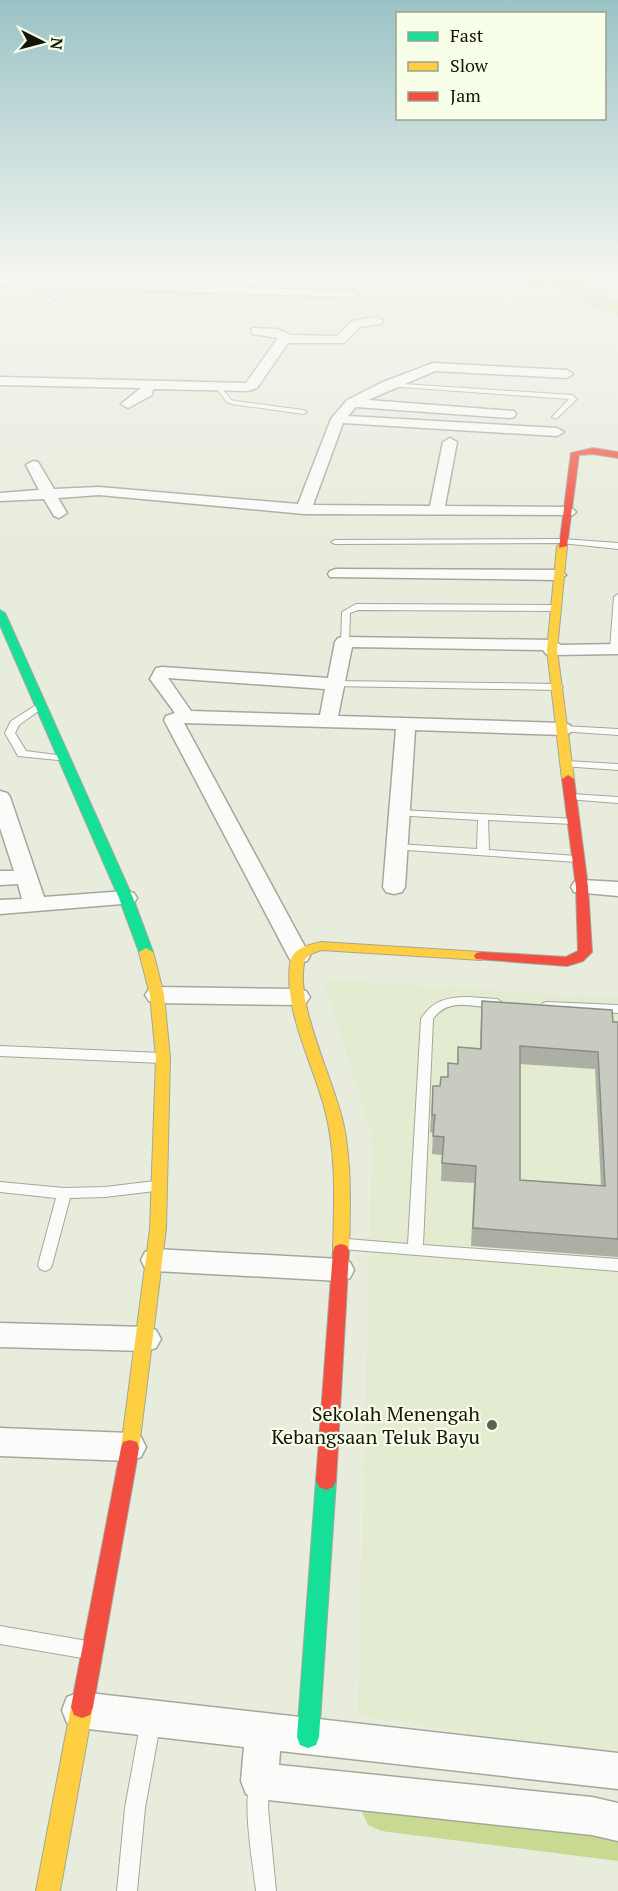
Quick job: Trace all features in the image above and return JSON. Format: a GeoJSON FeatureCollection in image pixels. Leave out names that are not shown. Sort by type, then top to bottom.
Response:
{"type":"FeatureCollection","features":[{"type":"Feature","properties":{"kind":"street"},"geometry":{"type":"LineString","coordinates":[[0,381],[243,388],[252,385],[265,366]]}},
{"type":"Feature","properties":{"kind":"street"},"geometry":{"type":"LineString","coordinates":[[304,509],[338,419],[352,403],[388,385],[433,367],[567,374]]}},
{"type":"Feature","properties":{"kind":"street"},"geometry":{"type":"LineString","coordinates":[[128,404],[147,392],[147,386]]}},
{"type":"Feature","properties":{"kind":"street"},"geometry":{"type":"LineString","coordinates":[[352,403],[522,415]]}},
{"type":"Feature","properties":{"kind":"street"},"geometry":{"type":"LineString","coordinates":[[338,419],[557,432]]}},
{"type":"Feature","properties":{"kind":"street"},"geometry":{"type":"LineString","coordinates":[[437,510],[450,442]]}},
{"type":"Feature","properties":{"kind":"street"},"geometry":{"type":"LineString","coordinates":[[308,1737],[340,1257],[344,1162],[340,1137],[298,997],[297,964],[299,956],[308,949],[321,946],[567,962],[578,958],[585,952],[582,887],[552,647],[562,541],[575,453],[593,451],[618,455]]}},
{"type":"Feature","properties":{"kind":"street"},"geometry":{"type":"LineString","coordinates":[[33,465],[59,513]]}},
{"type":"Feature","properties":{"kind":"street"},"geometry":{"type":"LineString","coordinates":[[0,497],[99,491],[304,509],[568,512]]}},
{"type":"Feature","properties":{"kind":"street"},"geometry":{"type":"LineString","coordinates":[[336,574],[558,575]]}},
{"type":"Feature","properties":{"kind":"street"},"geometry":{"type":"LineString","coordinates":[[0,613],[4,632],[41,705],[143,942],[157,995],[163,1058],[155,1260],[146,1339],[130,1447],[48,1891]]}},
{"type":"Feature","properties":{"kind":"street"},"geometry":{"type":"LineString","coordinates":[[328,721],[344,642],[616,649]]}},
{"type":"Feature","properties":{"kind":"street"},"geometry":{"type":"LineString","coordinates":[[186,716],[159,679],[162,672],[336,684]]}},
{"type":"Feature","properties":{"kind":"street"},"geometry":{"type":"LineString","coordinates":[[299,956],[172,720],[186,716],[563,729]]}},
{"type":"Feature","properties":{"kind":"street"},"geometry":{"type":"LineString","coordinates":[[394,887],[406,722]]}},
{"type":"Feature","properties":{"kind":"street"},"geometry":{"type":"LineString","coordinates":[[0,797],[35,904]]}},
{"type":"Feature","properties":{"kind":"street"},"geometry":{"type":"LineString","coordinates":[[0,878],[26,877]]}},
{"type":"Feature","properties":{"kind":"street"},"geometry":{"type":"LineString","coordinates":[[582,887],[618,889]]}},
{"type":"Feature","properties":{"kind":"street"},"geometry":{"type":"LineString","coordinates":[[0,907],[126,898]]}},
{"type":"Feature","properties":{"kind":"street"},"geometry":{"type":"LineString","coordinates":[[157,995],[298,997]]}},
{"type":"Feature","properties":{"kind":"street"},"geometry":{"type":"LineString","coordinates":[[155,1260],[285,1267],[340,1257]]}},
{"type":"Feature","properties":{"kind":"street"},"geometry":{"type":"LineString","coordinates":[[0,1335],[146,1339]]}},
{"type":"Feature","properties":{"kind":"street"},"geometry":{"type":"LineString","coordinates":[[0,1442],[130,1447]]}},
{"type":"Feature","properties":{"kind":"street"},"geometry":{"type":"LineString","coordinates":[[80,1710],[618,1770]]}},
{"type":"Feature","properties":{"kind":"street"},"geometry":{"type":"LineString","coordinates":[[248,1730],[259,1794],[477,1803],[592,1816],[618,1822]]}},
{"type":"Feature","properties":{"kind":"lane"},"geometry":{"type":"LineString","coordinates":[[388,385],[572,397],[573,399],[550,417]]}},
{"type":"Feature","properties":{"kind":"lane"},"geometry":{"type":"LineString","coordinates":[[219,388],[229,401],[234,403],[303,412]]}},
{"type":"Feature","properties":{"kind":"lane"},"geometry":{"type":"LineString","coordinates":[[335,542],[562,541],[618,546]]}},
{"type":"Feature","properties":{"kind":"lane"},"geometry":{"type":"LineString","coordinates":[[616,649],[618,597]]}},
{"type":"Feature","properties":{"kind":"lane"},"geometry":{"type":"LineString","coordinates":[[344,642],[346,612],[356,607],[556,608]]}},
{"type":"Feature","properties":{"kind":"lane"},"geometry":{"type":"LineString","coordinates":[[336,684],[558,687]]}},
{"type":"Feature","properties":{"kind":"lane"},"geometry":{"type":"LineString","coordinates":[[41,705],[15,723],[10,734],[22,754],[64,759]]}},
{"type":"Feature","properties":{"kind":"lane"},"geometry":{"type":"LineString","coordinates":[[563,729],[618,732]]}},
{"type":"Feature","properties":{"kind":"lane"},"geometry":{"type":"LineString","coordinates":[[567,764],[618,767]]}},
{"type":"Feature","properties":{"kind":"lane"},"geometry":{"type":"LineString","coordinates":[[571,797],[618,800]]}},
{"type":"Feature","properties":{"kind":"lane"},"geometry":{"type":"LineString","coordinates":[[399,813],[574,821]]}},
{"type":"Feature","properties":{"kind":"lane"},"geometry":{"type":"LineString","coordinates":[[483,817],[483,853]]}},
{"type":"Feature","properties":{"kind":"lane"},"geometry":{"type":"LineString","coordinates":[[397,847],[578,859]]}},
{"type":"Feature","properties":{"kind":"lane"},"geometry":{"type":"LineString","coordinates":[[415,1250],[427,1019],[431,1010],[441,1003],[456,1001],[514,1004]]}},
{"type":"Feature","properties":{"kind":"lane"},"geometry":{"type":"LineString","coordinates":[[537,1005],[618,1009]]}},
{"type":"Feature","properties":{"kind":"lane"},"geometry":{"type":"LineString","coordinates":[[0,1050],[163,1058]]}},
{"type":"Feature","properties":{"kind":"lane"},"geometry":{"type":"LineString","coordinates":[[0,1187],[64,1193],[105,1192],[159,1186]]}},
{"type":"Feature","properties":{"kind":"lane"},"geometry":{"type":"LineString","coordinates":[[45,1265],[64,1193]]}},
{"type":"Feature","properties":{"kind":"lane"},"geometry":{"type":"LineString","coordinates":[[340,1257],[415,1250],[618,1265]]}},
{"type":"Feature","properties":{"kind":"lane"},"geometry":{"type":"LineString","coordinates":[[0,1635],[92,1651]]}},
{"type":"Feature","properties":{"kind":"lane"},"geometry":{"type":"LineString","coordinates":[[127,1891],[135,1808],[151,1719]]}},
{"type":"Feature","properties":{"kind":"lane"},"geometry":{"type":"LineString","coordinates":[[259,1794],[266,1891]]}},
{"type":"Feature","properties":{"kind":"shaded area","name":"Sekolah Menengah Kebangsaan Teluk Bayu"},"geometry":{"type":"Polygon","coordinates":[[[323,980],[618,998],[618,1756],[358,1716],[372,1134],[323,980]]]}},
{"type":"Feature","properties":{"kind":"building"},"geometry":{"type":"Polygon","coordinates":[[[482,1001],[612,1010],[613,1022],[618,1022],[618,1239],[473,1228],[476,1166],[442,1163],[444,1137],[433,1136],[435,1115],[432,1115],[433,1086],[440,1086],[441,1077],[448,1077],[448,1063],[458,1064],[458,1047],[481,1049],[482,1001]],[[520,1046],[520,1180],[605,1186],[598,1052],[520,1046]]]}},
{"type":"Feature","properties":{"kind":"waterway"},"geometry":{"type":"LineString","coordinates":[[381,1812],[618,1842]]}},
{"type":"Feature","properties":{"kind":"traffic: fast"},"geometry":{"type":"LineString","coordinates":[[0,613],[126,898],[146,952]]}},
{"type":"Feature","properties":{"kind":"traffic: fast"},"geometry":{"type":"LineString","coordinates":[[308,1737],[326,1481]]}},
{"type":"Feature","properties":{"kind":"traffic: slow"},"geometry":{"type":"LineString","coordinates":[[562,546],[552,650],[568,779]]}},
{"type":"Feature","properties":{"kind":"traffic: slow"},"geometry":{"type":"LineString","coordinates":[[341,1251],[342,1180],[337,1128],[303,1017],[297,980],[298,959],[306,951],[321,946],[481,956]]}},
{"type":"Feature","properties":{"kind":"traffic: slow"},"geometry":{"type":"LineString","coordinates":[[130,1448],[158,1229],[163,1058],[157,995],[146,952]]}},
{"type":"Feature","properties":{"kind":"traffic: slow"},"geometry":{"type":"LineString","coordinates":[[48,1891],[82,1707]]}},
{"type":"Feature","properties":{"kind":"traffic: jam"},"geometry":{"type":"LineString","coordinates":[[562,546],[575,453],[593,451],[618,455]]}},
{"type":"Feature","properties":{"kind":"traffic: jam"},"geometry":{"type":"LineString","coordinates":[[481,956],[567,962],[578,958],[585,952],[582,887],[568,779]]}},
{"type":"Feature","properties":{"kind":"traffic: jam"},"geometry":{"type":"LineString","coordinates":[[326,1481],[341,1251]]}},
{"type":"Feature","properties":{"kind":"traffic: jam"},"geometry":{"type":"LineString","coordinates":[[82,1707],[130,1448]]}},
{"type":"Feature","properties":{"kind":"place","name":"Sekolah Menengah Kebangsaan Teluk Bayu"},"geometry":{"type":"Point","coordinates":[492,1425]}}]}
